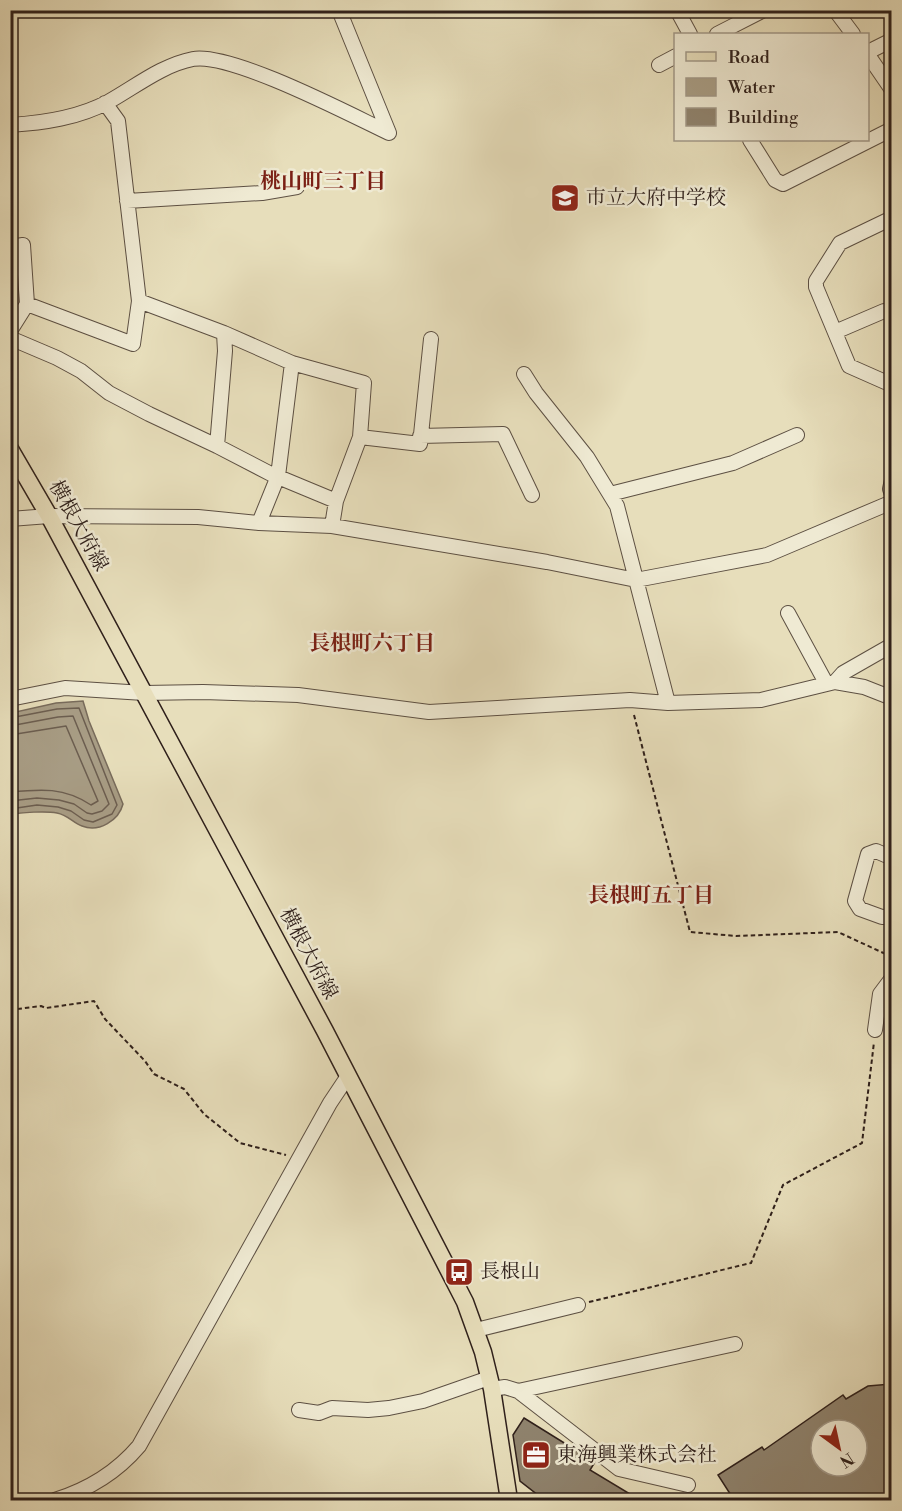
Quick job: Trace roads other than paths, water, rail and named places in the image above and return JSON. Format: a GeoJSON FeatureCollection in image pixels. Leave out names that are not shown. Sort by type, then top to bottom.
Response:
{"type":"FeatureCollection","features":[{"type":"Feature","properties":{"kind":"main road","name":"横根大府線"},"geometry":{"type":"LineString","coordinates":[[10,449],[49,516],[144,693],[348,1076],[465,1302],[476,1330],[490,1383],[509,1500]]}},
{"type":"Feature","properties":{"kind":"street"},"geometry":{"type":"LineString","coordinates":[[10,125],[66,118],[105,103],[160,71],[195,58],[226,63],[257,73],[389,133],[339,10]]}},
{"type":"Feature","properties":{"kind":"street"},"geometry":{"type":"LineString","coordinates":[[677,10],[689,33]]}},
{"type":"Feature","properties":{"kind":"street"},"geometry":{"type":"LineString","coordinates":[[732,10],[739,23]]}},
{"type":"Feature","properties":{"kind":"street"},"geometry":{"type":"LineString","coordinates":[[719,33],[764,10]]}},
{"type":"Feature","properties":{"kind":"street"},"geometry":{"type":"LineString","coordinates":[[835,10],[852,33]]}},
{"type":"Feature","properties":{"kind":"street"},"geometry":{"type":"LineString","coordinates":[[869,52],[891,40]]}},
{"type":"Feature","properties":{"kind":"street"},"geometry":{"type":"LineString","coordinates":[[869,56],[891,90]]}},
{"type":"Feature","properties":{"kind":"street"},"geometry":{"type":"LineString","coordinates":[[659,65],[674,57]]}},
{"type":"Feature","properties":{"kind":"street"},"geometry":{"type":"LineString","coordinates":[[27,304],[133,344],[139,301],[118,121],[105,103]]}},
{"type":"Feature","properties":{"kind":"street"},"geometry":{"type":"LineString","coordinates":[[869,140],[891,129]]}},
{"type":"Feature","properties":{"kind":"street"},"geometry":{"type":"LineString","coordinates":[[751,141],[775,180],[783,184],[867,141]]}},
{"type":"Feature","properties":{"kind":"street"},"geometry":{"type":"LineString","coordinates":[[127,201],[262,193],[297,187]]}},
{"type":"Feature","properties":{"kind":"street"},"geometry":{"type":"LineString","coordinates":[[891,218],[840,243],[816,281],[816,287],[849,366],[891,385]]}},
{"type":"Feature","properties":{"kind":"street"},"geometry":{"type":"LineString","coordinates":[[10,247],[23,245],[27,304],[10,331]]}},
{"type":"Feature","properties":{"kind":"street"},"geometry":{"type":"LineString","coordinates":[[139,301],[224,333],[292,363],[364,383],[360,437],[336,501],[332,526]]}},
{"type":"Feature","properties":{"kind":"street"},"geometry":{"type":"LineString","coordinates":[[835,332],[884,311],[891,311]]}},
{"type":"Feature","properties":{"kind":"street"},"geometry":{"type":"LineString","coordinates":[[217,446],[225,351],[224,333]]}},
{"type":"Feature","properties":{"kind":"street"},"geometry":{"type":"LineString","coordinates":[[10,338],[81,371],[109,393],[278,476],[336,501]]}},
{"type":"Feature","properties":{"kind":"street"},"geometry":{"type":"LineString","coordinates":[[360,437],[420,444],[430,339]]}},
{"type":"Feature","properties":{"kind":"street"},"geometry":{"type":"LineString","coordinates":[[259,523],[278,476],[292,363]]}},
{"type":"Feature","properties":{"kind":"street"},"geometry":{"type":"LineString","coordinates":[[524,374],[586,457],[617,506],[668,703]]}},
{"type":"Feature","properties":{"kind":"street"},"geometry":{"type":"LineString","coordinates":[[420,436],[503,434],[532,495]]}},
{"type":"Feature","properties":{"kind":"street"},"geometry":{"type":"LineString","coordinates":[[610,494],[733,464],[797,435]]}},
{"type":"Feature","properties":{"kind":"street"},"geometry":{"type":"LineString","coordinates":[[891,480],[891,494]]}},
{"type":"Feature","properties":{"kind":"street"},"geometry":{"type":"LineString","coordinates":[[10,519],[49,516],[198,517],[259,523],[332,526],[547,561],[636,580],[767,555],[891,502]]}},
{"type":"Feature","properties":{"kind":"street"},"geometry":{"type":"LineString","coordinates":[[788,613],[831,683]]}},
{"type":"Feature","properties":{"kind":"street"},"geometry":{"type":"LineString","coordinates":[[831,683],[843,673],[891,645]]}},
{"type":"Feature","properties":{"kind":"street"},"geometry":{"type":"LineString","coordinates":[[10,699],[64,688],[144,693],[203,692],[298,695],[429,712],[630,700],[668,703],[761,700],[831,683],[864,687],[891,698]]}},
{"type":"Feature","properties":{"kind":"street"},"geometry":{"type":"LineString","coordinates":[[891,858],[876,850],[868,854],[855,902],[860,909],[882,917],[886,918],[891,913]]}},
{"type":"Feature","properties":{"kind":"street"},"geometry":{"type":"LineString","coordinates":[[875,1030],[880,994],[891,978]]}},
{"type":"Feature","properties":{"kind":"street"},"geometry":{"type":"LineString","coordinates":[[55,1500],[74,1494],[106,1476],[139,1446],[330,1103],[348,1076]]}},
{"type":"Feature","properties":{"kind":"street"},"geometry":{"type":"LineString","coordinates":[[476,1330],[578,1305]]}},
{"type":"Feature","properties":{"kind":"street"},"geometry":{"type":"LineString","coordinates":[[518,1391],[735,1344]]}},
{"type":"Feature","properties":{"kind":"street"},"geometry":{"type":"LineString","coordinates":[[299,1410],[319,1413],[332,1408],[388,1408],[490,1383],[518,1391],[619,1469],[688,1485]]}},
{"type":"Feature","properties":{"kind":"street"},"geometry":{"type":"LineString","coordinates":[[74,1494],[90,1500]]}},
{"type":"Feature","properties":{"kind":"water"},"geometry":{"type":"Polygon","coordinates":[[[83,701],[123,804],[121,810],[113,820],[95,828],[82,826],[57,813],[34,812],[11,815],[11,713],[56,703],[83,701]]]}},
{"type":"Feature","properties":{"kind":"place","name":"市立大府中学校"},"geometry":{"type":"Point","coordinates":[565,198]}},
{"type":"Feature","properties":{"kind":"place","name":"長根山"},"geometry":{"type":"Point","coordinates":[459,1272]}},
{"type":"Feature","properties":{"kind":"place","name":"東海興業株式会社"},"geometry":{"type":"Point","coordinates":[536,1455]}},
{"type":"Feature","properties":{"kind":"district","name":"桃山町三丁目"},"geometry":{"type":"Point","coordinates":[323,182]}},
{"type":"Feature","properties":{"kind":"district","name":"長根町六丁目"},"geometry":{"type":"Point","coordinates":[372,644]}},
{"type":"Feature","properties":{"kind":"district","name":"長根町五丁目"},"geometry":{"type":"Point","coordinates":[651,896]}}]}
